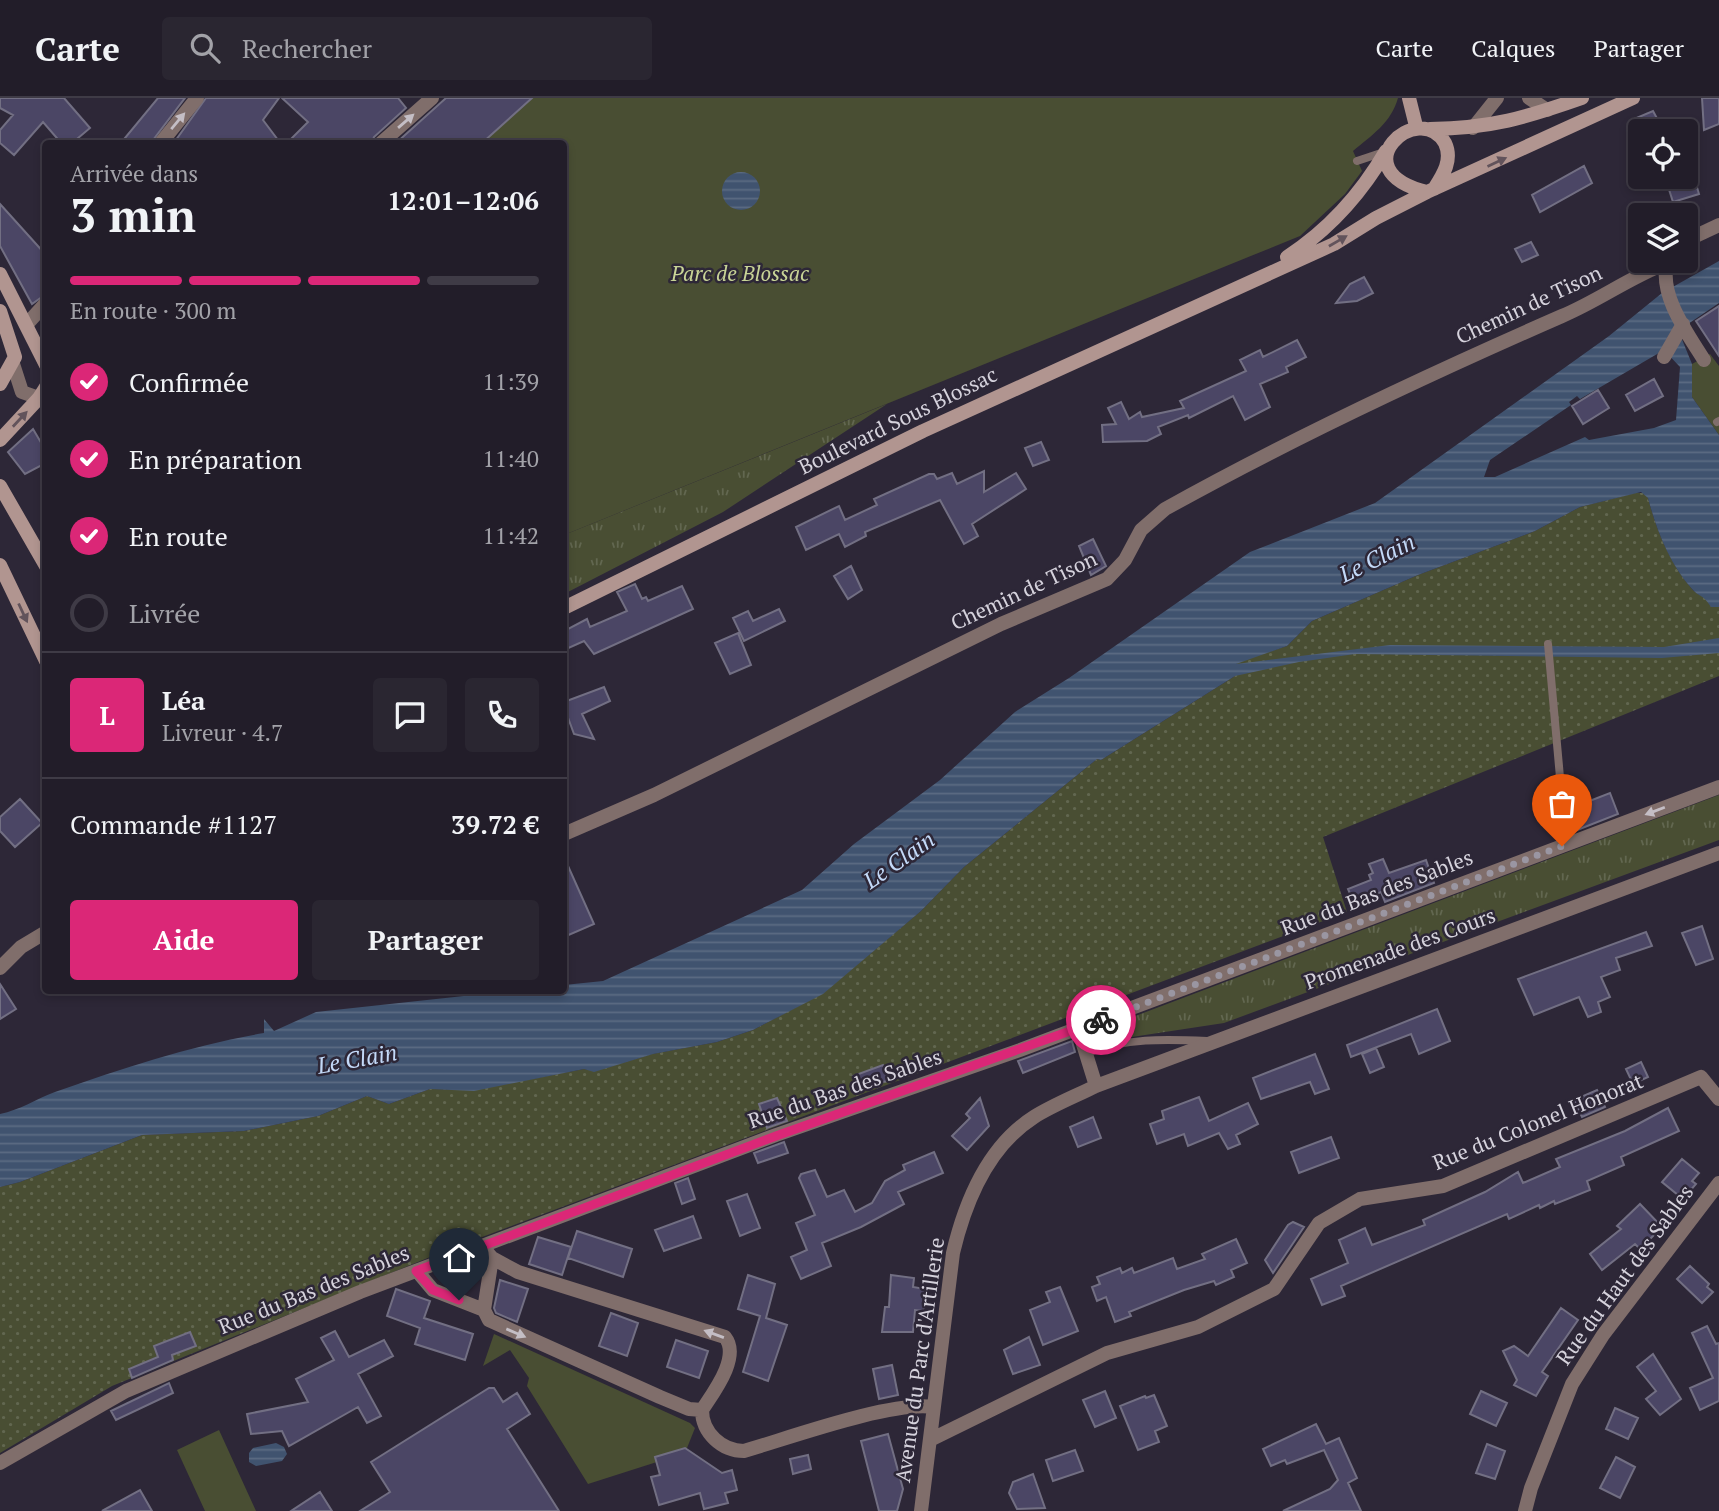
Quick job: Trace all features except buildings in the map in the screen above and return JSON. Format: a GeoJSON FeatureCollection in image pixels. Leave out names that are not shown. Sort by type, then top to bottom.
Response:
{"type":"FeatureCollection","features":[{"type":"Feature","properties":{"kind":"main road"},"geometry":{"type":"LineString","coordinates":[[1387,151],[1388,167],[1396,180],[1430,190],[1447,166],[1448,151],[1440,136],[1423,127],[1409,98]]}},
{"type":"Feature","properties":{"kind":"main road"},"geometry":{"type":"LineString","coordinates":[[1423,127],[1473,128],[1518,121],[1582,98]]}},
{"type":"Feature","properties":{"kind":"main road","name":"Boulevard Sous Blossac"},"geometry":{"type":"LineString","coordinates":[[567,607],[923,431],[1334,244],[1430,190],[1633,98]]}},
{"type":"Feature","properties":{"kind":"main road","name":"Boulevard Sous Blossac"},"geometry":{"type":"LineString","coordinates":[[1254,279],[1303,246],[1342,212],[1363,190],[1396,133],[1423,127]]}},
{"type":"Feature","properties":{"kind":"main road"},"geometry":{"type":"LineString","coordinates":[[1448,151],[1473,128]]}},
{"type":"Feature","properties":{"kind":"main road"},"geometry":{"type":"LineString","coordinates":[[0,274],[42,356]]}},
{"type":"Feature","properties":{"kind":"main road"},"geometry":{"type":"LineString","coordinates":[[0,311],[13,347],[13,364],[0,384]]}},
{"type":"Feature","properties":{"kind":"main road"},"geometry":{"type":"LineString","coordinates":[[0,440],[42,394]]}},
{"type":"Feature","properties":{"kind":"main road"},"geometry":{"type":"LineString","coordinates":[[0,486],[42,558]]}},
{"type":"Feature","properties":{"kind":"main road"},"geometry":{"type":"LineString","coordinates":[[0,502],[22,520]]}},
{"type":"Feature","properties":{"kind":"main road"},"geometry":{"type":"LineString","coordinates":[[0,565],[42,653]]}},
{"type":"Feature","properties":{"kind":"street"},"geometry":{"type":"LineString","coordinates":[[163,140],[197,98]]}},
{"type":"Feature","properties":{"kind":"street"},"geometry":{"type":"LineString","coordinates":[[385,140],[432,98]]}},
{"type":"Feature","properties":{"kind":"street"},"geometry":{"type":"LineString","coordinates":[[1473,128],[1497,98]]}},
{"type":"Feature","properties":{"kind":"street"},"geometry":{"type":"LineString","coordinates":[[1529,98],[1547,110]]}},
{"type":"Feature","properties":{"kind":"street"},"geometry":{"type":"LineString","coordinates":[[1698,235],[1719,225]]}},
{"type":"Feature","properties":{"kind":"street","name":"Chemin de Tison"},"geometry":{"type":"LineString","coordinates":[[567,833],[654,794],[1001,624],[1107,579],[1125,560],[1142,530],[1165,509],[1414,380],[1564,315],[1640,273]]}},
{"type":"Feature","properties":{"kind":"street","name":"Chemin de Tison"},"geometry":{"type":"LineString","coordinates":[[1664,273],[1668,290],[1704,360]]}},
{"type":"Feature","properties":{"kind":"street"},"geometry":{"type":"LineString","coordinates":[[27,324],[42,307]]}},
{"type":"Feature","properties":{"kind":"street"},"geometry":{"type":"LineString","coordinates":[[1665,354],[1685,327]]}},
{"type":"Feature","properties":{"kind":"street"},"geometry":{"type":"LineString","coordinates":[[13,364],[22,392],[42,393]]}},
{"type":"Feature","properties":{"kind":"street","name":"Rue du Bas des Sables"},"geometry":{"type":"LineString","coordinates":[[0,1463],[126,1391],[416,1271],[776,1136],[1078,1028],[1719,787]]}},
{"type":"Feature","properties":{"kind":"street","name":"Promenade des Cours"},"geometry":{"type":"LineString","coordinates":[[1096,1086],[1719,853]]}},
{"type":"Feature","properties":{"kind":"street"},"geometry":{"type":"LineString","coordinates":[[0,968],[21,947],[42,934]]}},
{"type":"Feature","properties":{"kind":"street"},"geometry":{"type":"LineString","coordinates":[[1078,1028],[1096,1086]]}},
{"type":"Feature","properties":{"kind":"street","name":"Rue du Colonel Honorat"},"geometry":{"type":"LineString","coordinates":[[930,1440],[1107,1353],[1198,1327],[1274,1289],[1319,1223],[1360,1199],[1443,1186],[1701,1077],[1719,1099]]}},
{"type":"Feature","properties":{"kind":"street","name":"Avenue du Parc d'Artillerie"},"geometry":{"type":"LineString","coordinates":[[921,1511],[953,1253],[961,1219],[989,1162],[1014,1133],[1033,1118],[1096,1086]]}},
{"type":"Feature","properties":{"kind":"street","name":"Rue du Haut des Sables"},"geometry":{"type":"LineString","coordinates":[[1525,1511],[1531,1488],[1572,1384],[1603,1335],[1719,1183]]}},
{"type":"Feature","properties":{"kind":"street"},"geometry":{"type":"LineString","coordinates":[[482,1246],[492,1258],[518,1272],[725,1337],[730,1346],[723,1378],[702,1410],[704,1423],[718,1443],[734,1451],[915,1406],[933,1407]]}},
{"type":"Feature","properties":{"kind":"street"},"geometry":{"type":"LineString","coordinates":[[492,1258],[484,1310],[489,1320],[670,1401],[702,1410]]}},
{"type":"Feature","properties":{"kind":"street"},"geometry":{"type":"LineString","coordinates":[[416,1271],[433,1290],[484,1310]]}},
{"type":"Feature","properties":{"kind":"lane"},"geometry":{"type":"LineString","coordinates":[[1357,160],[1387,151]]}},
{"type":"Feature","properties":{"kind":"lane"},"geometry":{"type":"LineString","coordinates":[[1548,644],[1566,845]]}},
{"type":"Feature","properties":{"kind":"lane"},"geometry":{"type":"LineString","coordinates":[[1086,1053],[1112,1043],[1154,1039],[1213,1041]]}},
{"type":"Feature","properties":{"kind":"green space","name":"Parc de Blossac"},"geometry":{"type":"Polygon","coordinates":[[[532,98],[1398,98],[1386,122],[1353,151],[1362,171],[1345,194],[1300,236],[567,534],[567,140],[485,140],[532,98]]]}},
{"type":"Feature","properties":{"kind":"green space"},"geometry":{"type":"Polygon","coordinates":[[[1710,354],[1719,366],[1719,435],[1692,397],[1692,364],[1710,354]]]}},
{"type":"Feature","properties":{"kind":"green space"},"geometry":{"type":"Polygon","coordinates":[[[887,404],[723,512],[567,592],[567,534],[887,404]]]}},
{"type":"Feature","properties":{"kind":"green space"},"geometry":{"type":"Polygon","coordinates":[[[1635,493],[1645,493],[1648,498],[1665,546],[1684,579],[1711,607],[1719,607],[1719,676],[1323,837],[1347,912],[445,1251],[112,1386],[0,1453],[0,1187],[20,1182],[142,1135],[244,1131],[318,1116],[367,1096],[389,1104],[430,1089],[474,1090],[584,1069],[595,1071],[652,1054],[717,1042],[753,1030],[823,993],[921,911],[964,867],[1097,759],[1101,760],[1235,676],[1237,662],[1287,646],[1312,621],[1418,575],[1535,531],[1580,507],[1635,493]]]}},
{"type":"Feature","properties":{"kind":"green space"},"geometry":{"type":"Polygon","coordinates":[[[1719,795],[1719,840],[1224,1023],[1104,1040],[1101,1029],[1719,795]]]}},
{"type":"Feature","properties":{"kind":"green space"},"geometry":{"type":"Polygon","coordinates":[[[494,1334],[690,1423],[695,1428],[685,1453],[588,1484],[527,1386],[529,1378],[510,1350],[483,1366],[494,1334]]]}},
{"type":"Feature","properties":{"kind":"green space"},"geometry":{"type":"Polygon","coordinates":[[[219,1430],[256,1511],[205,1511],[177,1450],[219,1430]]]}},
{"type":"Feature","properties":{"kind":"water"},"geometry":{"type":"Polygon","coordinates":[[[741,172],[755,177],[760,191],[755,205],[741,210],[727,205],[722,191],[727,177],[741,172]]]}},
{"type":"Feature","properties":{"kind":"water","name":"Le Clain"},"geometry":{"type":"Polygon","coordinates":[[[1719,261],[1719,303],[1688,324],[1681,337],[1692,364],[1692,397],[1719,435],[1719,607],[1711,607],[1692,589],[1677,569],[1655,522],[1648,498],[1641,492],[1580,507],[1535,531],[1418,575],[1312,621],[1287,646],[1236,664],[1390,645],[1664,647],[1719,638],[1719,653],[1662,658],[1355,654],[1299,662],[1235,676],[1101,760],[1097,759],[964,867],[921,911],[823,994],[753,1030],[717,1042],[653,1054],[594,1072],[584,1069],[474,1091],[430,1089],[389,1104],[367,1096],[318,1116],[244,1131],[142,1135],[20,1182],[0,1187],[0,1114],[55,1092],[158,1058],[264,1033],[264,1019],[274,1031],[316,1012],[483,994],[567,994],[567,985],[603,981],[802,890],[854,844],[940,780],[1015,712],[1069,678],[1250,552],[1375,503],[1609,336],[1662,293],[1719,261]],[[1664,350],[1580,399],[1577,396],[1569,402],[1571,405],[1490,460],[1484,477],[1495,477],[1585,437],[1589,440],[1654,428],[1676,420],[1680,367],[1664,350]]]}},
{"type":"Feature","properties":{"kind":"water"},"geometry":{"type":"Polygon","coordinates":[[[276,1443],[284,1447],[287,1454],[282,1461],[256,1466],[249,1462],[249,1453],[253,1448],[276,1443]]]}},
{"type":"Feature","properties":{"kind":"way so far"},"geometry":{"type":"LineString","coordinates":[[1101,1020],[1562,846]]}},
{"type":"Feature","properties":{"kind":"route"},"geometry":{"type":"LineString","coordinates":[[459,1300],[433,1290],[416,1271],[776,1136],[1101,1020]]}}]}
